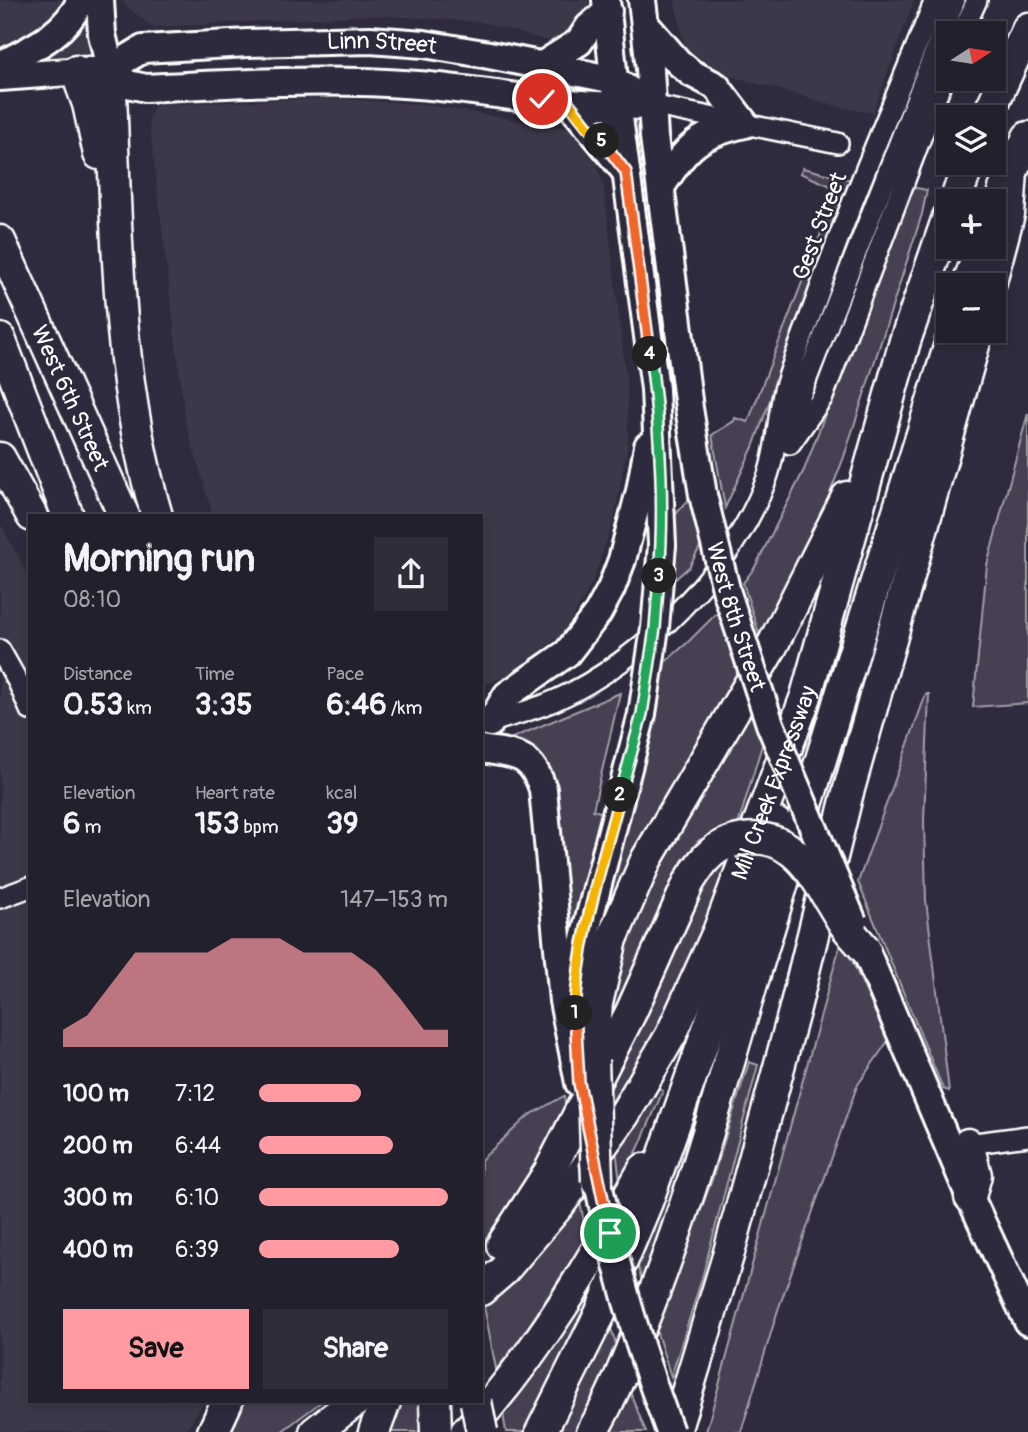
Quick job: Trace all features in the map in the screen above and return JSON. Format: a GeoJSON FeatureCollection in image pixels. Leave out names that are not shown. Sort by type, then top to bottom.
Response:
{"type":"FeatureCollection","features":[{"type":"Feature","properties":{"kind":"highway"},"geometry":{"type":"LineString","coordinates":[[993,105],[1028,28]]}},
{"type":"Feature","properties":{"kind":"highway"},"geometry":{"type":"LineString","coordinates":[[110,69],[124,357],[133,412],[157,514]]}},
{"type":"Feature","properties":{"kind":"highway"},"geometry":{"type":"LineString","coordinates":[[76,72],[91,117],[99,153],[115,186]]}},
{"type":"Feature","properties":{"kind":"highway"},"geometry":{"type":"LineString","coordinates":[[1005,189],[1028,137]]}},
{"type":"Feature","properties":{"kind":"highway"},"geometry":{"type":"LineString","coordinates":[[993,273],[1009,214],[1012,171]]}},
{"type":"Feature","properties":{"kind":"highway","name":"West 6th Street"},"geometry":{"type":"LineString","coordinates":[[0,241],[123,514]]}},
{"type":"Feature","properties":{"kind":"highway","name":"Mill Creek Expressway"},"geometry":{"type":"LineString","coordinates":[[483,1288],[503,1271],[559,1205],[624,1115],[671,1035],[718,932],[806,696],[905,341],[936,252]]}},
{"type":"Feature","properties":{"kind":"highway","name":"West 6th Street"},"geometry":{"type":"LineString","coordinates":[[0,340],[67,514]]}},
{"type":"Feature","properties":{"kind":"highway"},"geometry":{"type":"LineString","coordinates":[[597,1181],[586,1071],[597,1003],[612,939],[646,860],[772,646],[846,502],[885,370],[905,341]]}},
{"type":"Feature","properties":{"kind":"highway","name":"Mill Creek Expressway"},"geometry":{"type":"LineString","coordinates":[[592,1432],[609,1404],[666,1261],[950,343]]}},
{"type":"Feature","properties":{"kind":"highway"},"geometry":{"type":"LineString","coordinates":[[675,1432],[795,1008],[847,796],[975,343]]}},
{"type":"Feature","properties":{"kind":"highway"},"geometry":{"type":"LineString","coordinates":[[0,458],[31,514]]}},
{"type":"Feature","properties":{"kind":"highway"},"geometry":{"type":"LineString","coordinates":[[541,1432],[611,1289],[647,1202],[766,864],[806,696]]}},
{"type":"Feature","properties":{"kind":"highway"},"geometry":{"type":"LineString","coordinates":[[483,1271],[520,1222],[549,1172],[631,1012],[689,881],[711,852],[731,842],[746,839],[769,841],[791,848],[815,874],[842,921],[864,949]]}},
{"type":"Feature","properties":{"kind":"highway"},"geometry":{"type":"LineString","coordinates":[[466,1432],[533,1353],[575,1289],[644,1170],[694,1069]]}},
{"type":"Feature","properties":{"kind":"highway"},"geometry":{"type":"LineString","coordinates":[[968,1144],[976,1175],[970,1197]]}},
{"type":"Feature","properties":{"kind":"highway"},"geometry":{"type":"LineString","coordinates":[[681,1432],[687,1397]]}},
{"type":"Feature","properties":{"kind":"highway"},"geometry":{"type":"LineString","coordinates":[[213,1432],[227,1403]]}},
{"type":"Feature","properties":{"kind":"highway"},"geometry":{"type":"LineString","coordinates":[[315,1432],[353,1403]]}},
{"type":"Feature","properties":{"kind":"highway"},"geometry":{"type":"LineString","coordinates":[[374,1432],[385,1403]]}},
{"type":"Feature","properties":{"kind":"highway"},"geometry":{"type":"LineString","coordinates":[[435,1403],[436,1432]]}},
{"type":"Feature","properties":{"kind":"highway"},"geometry":{"type":"LineString","coordinates":[[476,1403],[482,1432]]}},
{"type":"Feature","properties":{"kind":"main road"},"geometry":{"type":"LineString","coordinates":[[0,65],[51,38],[72,17],[80,0]]}},
{"type":"Feature","properties":{"kind":"main road"},"geometry":{"type":"LineString","coordinates":[[100,0],[102,34],[110,69]]}},
{"type":"Feature","properties":{"kind":"main road"},"geometry":{"type":"LineString","coordinates":[[541,66],[579,42],[607,6]]}},
{"type":"Feature","properties":{"kind":"main road"},"geometry":{"type":"LineString","coordinates":[[586,1071],[575,1014],[576,983],[582,946],[642,714],[655,628],[662,545],[655,389],[614,80],[607,6]]}},
{"type":"Feature","properties":{"kind":"main road"},"geometry":{"type":"LineString","coordinates":[[643,12],[678,62],[691,73],[716,86],[745,124],[714,131],[699,140],[677,163],[661,187]]}},
{"type":"Feature","properties":{"kind":"main road","name":"West 8th Street"},"geometry":{"type":"LineString","coordinates":[[643,12],[651,105],[689,408],[704,495],[727,593],[770,724],[970,1197],[1028,1322]]}},
{"type":"Feature","properties":{"kind":"main road","name":"Linn Street"},"geometry":{"type":"LineString","coordinates":[[0,77],[110,69],[144,49],[370,40],[424,44],[614,80],[651,105]]}},
{"type":"Feature","properties":{"kind":"main road","name":"Linn Street"},"geometry":{"type":"LineString","coordinates":[[110,69],[128,84],[146,88],[309,81],[380,83],[452,88],[618,107],[651,105]]}},
{"type":"Feature","properties":{"kind":"main road"},"geometry":{"type":"LineString","coordinates":[[568,102],[626,172]]}},
{"type":"Feature","properties":{"kind":"main road"},"geometry":{"type":"LineString","coordinates":[[485,724],[507,695],[567,653],[584,632],[611,589],[622,560],[640,491],[655,389]]}},
{"type":"Feature","properties":{"kind":"main road"},"geometry":{"type":"LineString","coordinates":[[483,749],[512,752],[520,757],[532,766],[543,789],[563,1001],[586,1071]]}},
{"type":"Feature","properties":{"kind":"main road"},"geometry":{"type":"LineString","coordinates":[[597,1181],[622,1285],[646,1368],[670,1432]]}},
{"type":"Feature","properties":{"kind":"street","name":"Gest Street"},"geometry":{"type":"LineString","coordinates":[[768,476],[785,390],[822,282],[935,0]]}},
{"type":"Feature","properties":{"kind":"street"},"geometry":{"type":"LineString","coordinates":[[768,476],[802,396],[955,0]]}},
{"type":"Feature","properties":{"kind":"street"},"geometry":{"type":"LineString","coordinates":[[967,21],[976,0]]}},
{"type":"Feature","properties":{"kind":"street","name":"Gest Street"},"geometry":{"type":"LineString","coordinates":[[485,724],[556,700],[581,687],[627,656],[694,596],[724,558],[753,511],[768,476],[823,397],[939,91]]}},
{"type":"Feature","properties":{"kind":"street","name":"Linn Street"},"geometry":{"type":"LineString","coordinates":[[651,105],[838,143]]}},
{"type":"Feature","properties":{"kind":"street"},"geometry":{"type":"LineString","coordinates":[[0,650],[28,705]]}},
{"type":"Feature","properties":{"kind":"street"},"geometry":{"type":"LineString","coordinates":[[0,898],[28,888]]}},
{"type":"Feature","properties":{"kind":"street"},"geometry":{"type":"LineString","coordinates":[[968,1144],[1028,1136]]}},
{"type":"Feature","properties":{"kind":"shaded area"},"geometry":{"type":"Polygon","coordinates":[[[0,0],[100,0],[110,69],[0,77],[0,0]]]}},
{"type":"Feature","properties":{"kind":"shaded area"},"geometry":{"type":"Polygon","coordinates":[[[124,0],[588,0],[590,14],[559,44],[481,22],[373,15],[152,27],[124,4],[124,0]]]}},
{"type":"Feature","properties":{"kind":"shaded area"},"geometry":{"type":"Polygon","coordinates":[[[674,0],[914,0],[873,113],[840,107],[717,72],[685,46],[674,0]]]}},
{"type":"Feature","properties":{"kind":"shaded area"},"geometry":{"type":"Polygon","coordinates":[[[329,98],[428,105],[570,129],[597,165],[604,188],[627,386],[628,443],[614,519],[592,584],[563,633],[517,670],[483,686],[483,514],[212,514],[185,420],[149,120],[154,105],[329,98]]]}},
{"type":"Feature","properties":{"kind":"shaded area"},"geometry":{"type":"Polygon","coordinates":[[[803,168],[851,180],[753,447],[725,508],[712,435],[735,418],[748,422],[838,189],[800,173],[803,168]]]}},
{"type":"Feature","properties":{"kind":"shaded area"},"geometry":{"type":"Polygon","coordinates":[[[911,187],[927,190],[922,214],[844,457],[816,529],[761,640],[743,583],[755,567],[804,470],[911,187]]]}},
{"type":"Feature","properties":{"kind":"shaded area"},"geometry":{"type":"Polygon","coordinates":[[[1028,413],[1028,703],[973,707],[987,565],[1028,413]]]}},
{"type":"Feature","properties":{"kind":"shaded area"},"geometry":{"type":"Polygon","coordinates":[[[693,495],[704,540],[689,567],[672,582],[675,515],[693,495]]]}},
{"type":"Feature","properties":{"kind":"shaded area"},"geometry":{"type":"Polygon","coordinates":[[[0,523],[28,575],[28,1403],[204,1403],[184,1432],[0,1432],[0,523]]]}},
{"type":"Feature","properties":{"kind":"shaded area"},"geometry":{"type":"Polygon","coordinates":[[[721,609],[742,673],[589,955],[664,663],[721,609]]]}},
{"type":"Feature","properties":{"kind":"shaded area"},"geometry":{"type":"Polygon","coordinates":[[[620,693],[593,810],[607,814],[571,953],[555,830],[511,745],[512,738],[620,693]]]}},
{"type":"Feature","properties":{"kind":"shaded area"},"geometry":{"type":"Polygon","coordinates":[[[926,694],[929,694],[924,820],[926,900],[949,1091],[943,1089],[858,882],[926,694]]]}},
{"type":"Feature","properties":{"kind":"shaded area"},"geometry":{"type":"Polygon","coordinates":[[[751,702],[765,735],[738,825],[699,840],[682,861],[667,891],[650,945],[607,1040],[605,1016],[634,905],[751,702]]]}},
{"type":"Feature","properties":{"kind":"shaded area"},"geometry":{"type":"Polygon","coordinates":[[[730,850],[692,959],[671,1003],[609,1106],[609,1082],[704,871],[730,850]]]}},
{"type":"Feature","properties":{"kind":"shaded area"},"geometry":{"type":"Polygon","coordinates":[[[842,938],[888,1041],[857,1086],[777,1313],[741,1432],[706,1432],[842,938]]]}},
{"type":"Feature","properties":{"kind":"shaded area"},"geometry":{"type":"Polygon","coordinates":[[[750,956],[645,1293],[634,1252],[750,956]]]}},
{"type":"Feature","properties":{"kind":"shaded area"},"geometry":{"type":"Polygon","coordinates":[[[749,1062],[758,1065],[702,1278],[671,1377],[656,1330],[712,1180],[749,1062]]]}},
{"type":"Feature","properties":{"kind":"shaded area"},"geometry":{"type":"Polygon","coordinates":[[[658,1088],[663,1091],[638,1149],[620,1182],[616,1149],[658,1088]]]}},
{"type":"Feature","properties":{"kind":"shaded area"},"geometry":{"type":"Polygon","coordinates":[[[564,1096],[568,1125],[483,1242],[483,1158],[528,1116],[564,1096]]]}},
{"type":"Feature","properties":{"kind":"shaded area"},"geometry":{"type":"Polygon","coordinates":[[[580,1202],[587,1237],[513,1350],[496,1369],[484,1306],[580,1202]]]}},
{"type":"Feature","properties":{"kind":"shaded area"},"geometry":{"type":"Polygon","coordinates":[[[591,1283],[598,1287],[528,1432],[506,1432],[502,1407],[591,1283]]]}},
{"type":"Feature","properties":{"kind":"shaded area"},"geometry":{"type":"Polygon","coordinates":[[[607,1316],[618,1350],[575,1432],[550,1432],[607,1316]]]}},
{"type":"Feature","properties":{"kind":"shaded area"},"geometry":{"type":"Polygon","coordinates":[[[630,1392],[646,1432],[611,1432],[630,1392]]]}},
{"type":"Feature","properties":{"kind":"shaded area"},"geometry":{"type":"Polygon","coordinates":[[[240,1403],[320,1403],[281,1432],[225,1432],[240,1403]]]}},
{"type":"Feature","properties":{"kind":"shaded area"},"geometry":{"type":"Polygon","coordinates":[[[397,1403],[426,1403],[427,1432],[385,1432],[397,1403]]]}},
{"type":"Feature","properties":{"kind":"route"},"geometry":{"type":"LineString","coordinates":[[542,99],[568,102],[626,172],[655,389],[661,486],[662,545],[655,628],[642,714],[582,946],[576,983],[579,1083],[597,1181],[610,1233]]}}]}
